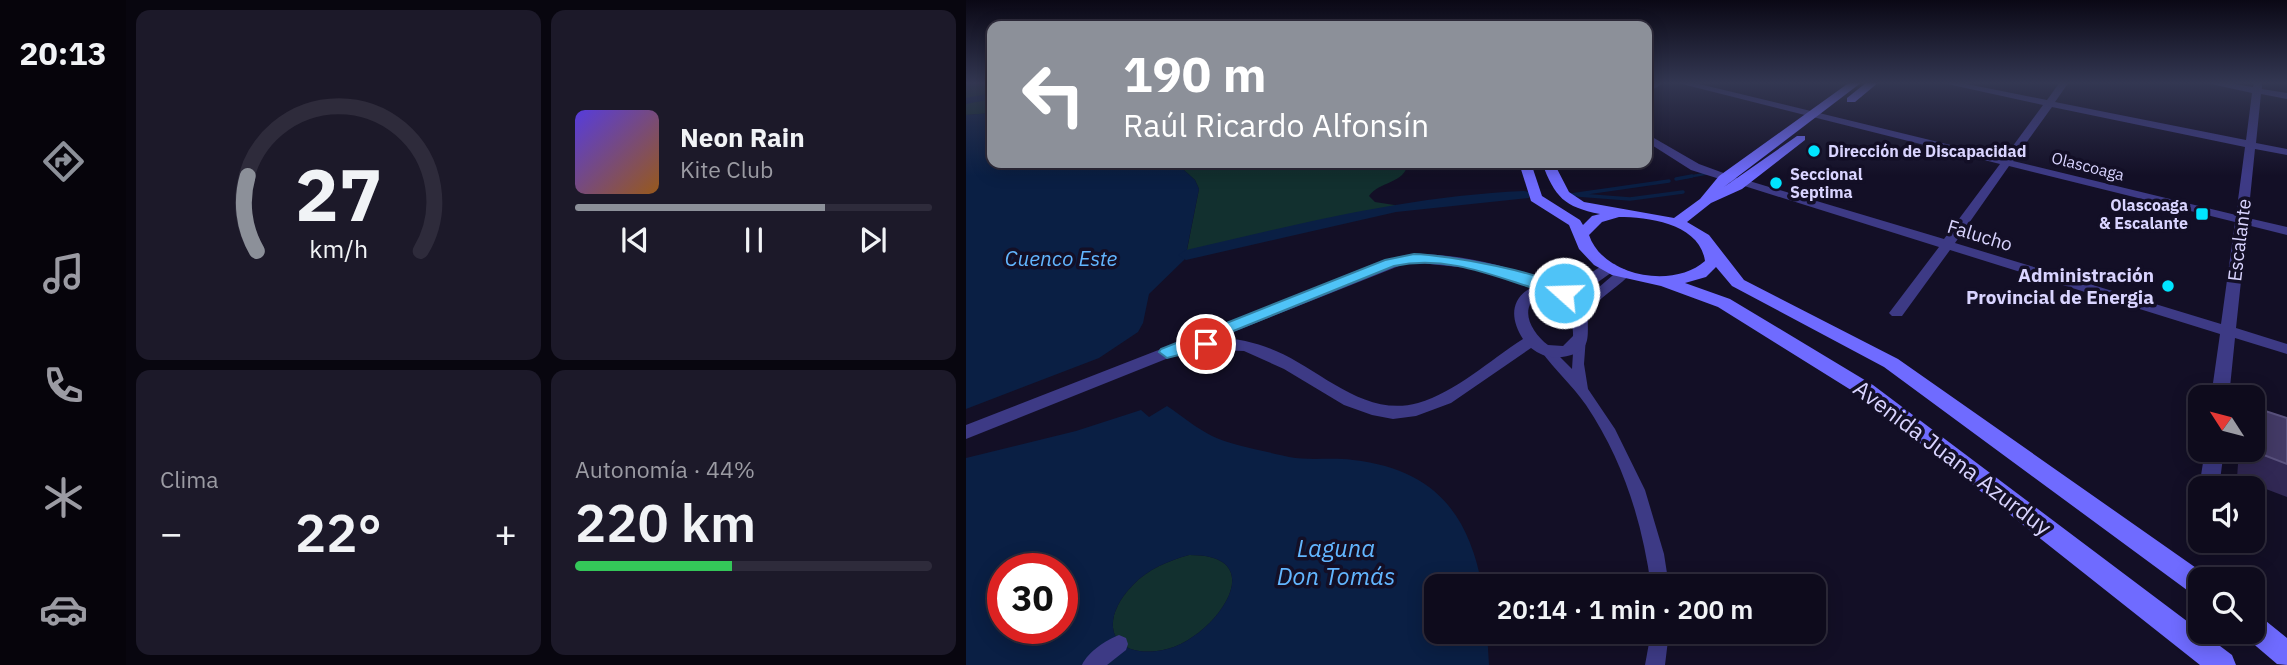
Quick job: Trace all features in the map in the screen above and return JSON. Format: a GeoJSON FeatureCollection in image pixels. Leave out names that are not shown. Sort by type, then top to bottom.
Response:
{"type":"FeatureCollection","features":[{"type":"Feature","properties":{"kind":"main road"},"geometry":{"type":"LineString","coordinates":[[1705,202],[1726,177],[1815,113]]}},
{"type":"Feature","properties":{"kind":"main road"},"geometry":{"type":"LineString","coordinates":[[1676,223],[1705,202],[1742,182],[1834,113]]}},
{"type":"Feature","properties":{"kind":"main road"},"geometry":{"type":"LineString","coordinates":[[1526,168],[1539,201],[1575,223],[1590,253],[1617,270],[1664,281],[1683,281],[1700,275],[1713,262],[1713,251]]}},
{"type":"Feature","properties":{"kind":"main road"},"geometry":{"type":"LineString","coordinates":[[1530,180],[1554,178],[1550,168]]}},
{"type":"Feature","properties":{"kind":"main road","name":"Avenida Juana Azurduy"},"geometry":{"type":"LineString","coordinates":[[1554,178],[1560,192],[1572,201],[1598,209],[1630,212],[1676,223],[1702,237],[1738,283],[1891,363],[2188,576]]}},
{"type":"Feature","properties":{"kind":"main road"},"geometry":{"type":"LineString","coordinates":[[1582,237],[1586,227],[1597,219],[1630,212]]}},
{"type":"Feature","properties":{"kind":"main road","name":"Avenida Juana Azurduy"},"geometry":{"type":"LineString","coordinates":[[1664,281],[1724,303],[1877,398],[2222,665]]}},
{"type":"Feature","properties":{"kind":"main road"},"geometry":{"type":"LineString","coordinates":[[2265,637],[2287,655]]}},
{"type":"Feature","properties":{"kind":"street","name":"Olascoaga"},"geometry":{"type":"LineString","coordinates":[[1804,113],[2287,231]]}},
{"type":"Feature","properties":{"kind":"street"},"geometry":{"type":"LineString","coordinates":[[1897,313],[2042,113]]}},
{"type":"Feature","properties":{"kind":"street"},"geometry":{"type":"LineString","coordinates":[[2094,113],[2287,152]]}},
{"type":"Feature","properties":{"kind":"street","name":"Escalante"},"geometry":{"type":"LineString","coordinates":[[2221,385],[2255,113]]}},
{"type":"Feature","properties":{"kind":"street"},"geometry":{"type":"LineString","coordinates":[[1652,140],[1691,165],[1742,182]]}},
{"type":"Feature","properties":{"kind":"street","name":"Falucho"},"geometry":{"type":"LineString","coordinates":[[1742,182],[2287,349]]}},
{"type":"Feature","properties":{"kind":"street"},"geometry":{"type":"LineString","coordinates":[[966,432],[1402,260],[1438,259],[1502,271],[1554,291],[1571,303],[1580,328],[1578,364],[1582,388]]}},
{"type":"Feature","properties":{"kind":"street"},"geometry":{"type":"LineString","coordinates":[[1617,270],[1579,289],[1534,291],[1522,303],[1522,324],[1539,346],[1582,388],[1622,456],[1645,509],[1658,574]]}},
{"type":"Feature","properties":{"kind":"street"},"geometry":{"type":"LineString","coordinates":[[1167,352],[1206,344],[1249,347],[1369,409],[1395,413],[1430,405],[1539,346],[1566,352],[1577,344],[1585,306],[1617,270]]}},
{"type":"Feature","properties":{"kind":"street"},"geometry":{"type":"LineString","coordinates":[[1092,665],[1119,644]]}},
{"type":"Feature","properties":{"kind":"street"},"geometry":{"type":"LineString","coordinates":[[1655,665],[1658,644]]}},
{"type":"Feature","properties":{"kind":"green space"},"geometry":{"type":"Polygon","coordinates":[[[1182,168],[1407,168],[1397,179],[1379,187],[1369,196],[1375,202],[1407,207],[1186,255],[1199,189],[1195,180],[1182,168]]]}},
{"type":"Feature","properties":{"kind":"green space"},"geometry":{"type":"Polygon","coordinates":[[[1189,555],[1215,558],[1229,568],[1232,582],[1227,599],[1216,616],[1182,643],[1163,650],[1145,652],[1131,649],[1121,643],[1113,624],[1115,611],[1122,598],[1139,579],[1152,570],[1189,555]]]}},
{"type":"Feature","properties":{"kind":"water","name":"Cuenco Este"},"geometry":{"type":"Polygon","coordinates":[[[987,113],[987,168],[1182,168],[1195,180],[1199,189],[1185,259],[1149,294],[1143,323],[1138,332],[1099,358],[966,409],[966,115],[987,113]]]}},
{"type":"Feature","properties":{"kind":"water","name":"Laguna Don Tomás"},"geometry":{"type":"Polygon","coordinates":[[[1167,406],[1206,433],[1229,442],[1289,457],[1345,459],[1381,465],[1405,473],[1425,484],[1442,498],[1456,516],[1467,536],[1479,574],[1424,574],[1424,644],[1488,644],[1489,665],[966,665],[966,458],[1076,431],[1141,410],[1149,417],[1167,406]],[[1189,555],[1166,563],[1139,579],[1122,598],[1115,611],[1113,624],[1121,643],[1131,649],[1145,652],[1163,650],[1182,643],[1200,631],[1216,616],[1227,599],[1232,582],[1229,568],[1215,558],[1189,555]]]}},
{"type":"Feature","properties":{"kind":"building"},"geometry":{"type":"Polygon","coordinates":[[[2265,411],[2287,418],[2287,464],[2265,455],[2265,411]]]}},
{"type":"Feature","properties":{"kind":"waterway"},"geometry":{"type":"LineString","coordinates":[[1682,178],[1710,173]]}},
{"type":"Feature","properties":{"kind":"waterway"},"geometry":{"type":"LineString","coordinates":[[1676,179],[1692,176]]}},
{"type":"Feature","properties":{"kind":"waterway"},"geometry":{"type":"LineString","coordinates":[[1571,195],[1669,181]]}},
{"type":"Feature","properties":{"kind":"waterway"},"geometry":{"type":"LineString","coordinates":[[1578,195],[1630,199],[1683,192]]}},
{"type":"Feature","properties":{"kind":"waterway"},"geometry":{"type":"LineString","coordinates":[[1186,255],[1396,208],[1439,201],[1524,195]]}},
{"type":"Feature","properties":{"kind":"place","name":"Dirección de Discapacidad"},"geometry":{"type":"Point","coordinates":[1814,151]}},
{"type":"Feature","properties":{"kind":"place","name":"Seccional Septima"},"geometry":{"type":"Point","coordinates":[1776,183]}},
{"type":"Feature","properties":{"kind":"place","name":"Olascoaga & Escalante"},"geometry":{"type":"Point","coordinates":[2202,214]}},
{"type":"Feature","properties":{"kind":"place","name":"Administración Provincial de Energia"},"geometry":{"type":"Point","coordinates":[2168,286]}},
{"type":"Feature","properties":{"kind":"route"},"geometry":{"type":"LineString","coordinates":[[1206,344],[1167,352],[1390,263],[1414,258],[1438,259],[1502,271],[1564,293]]}}]}
